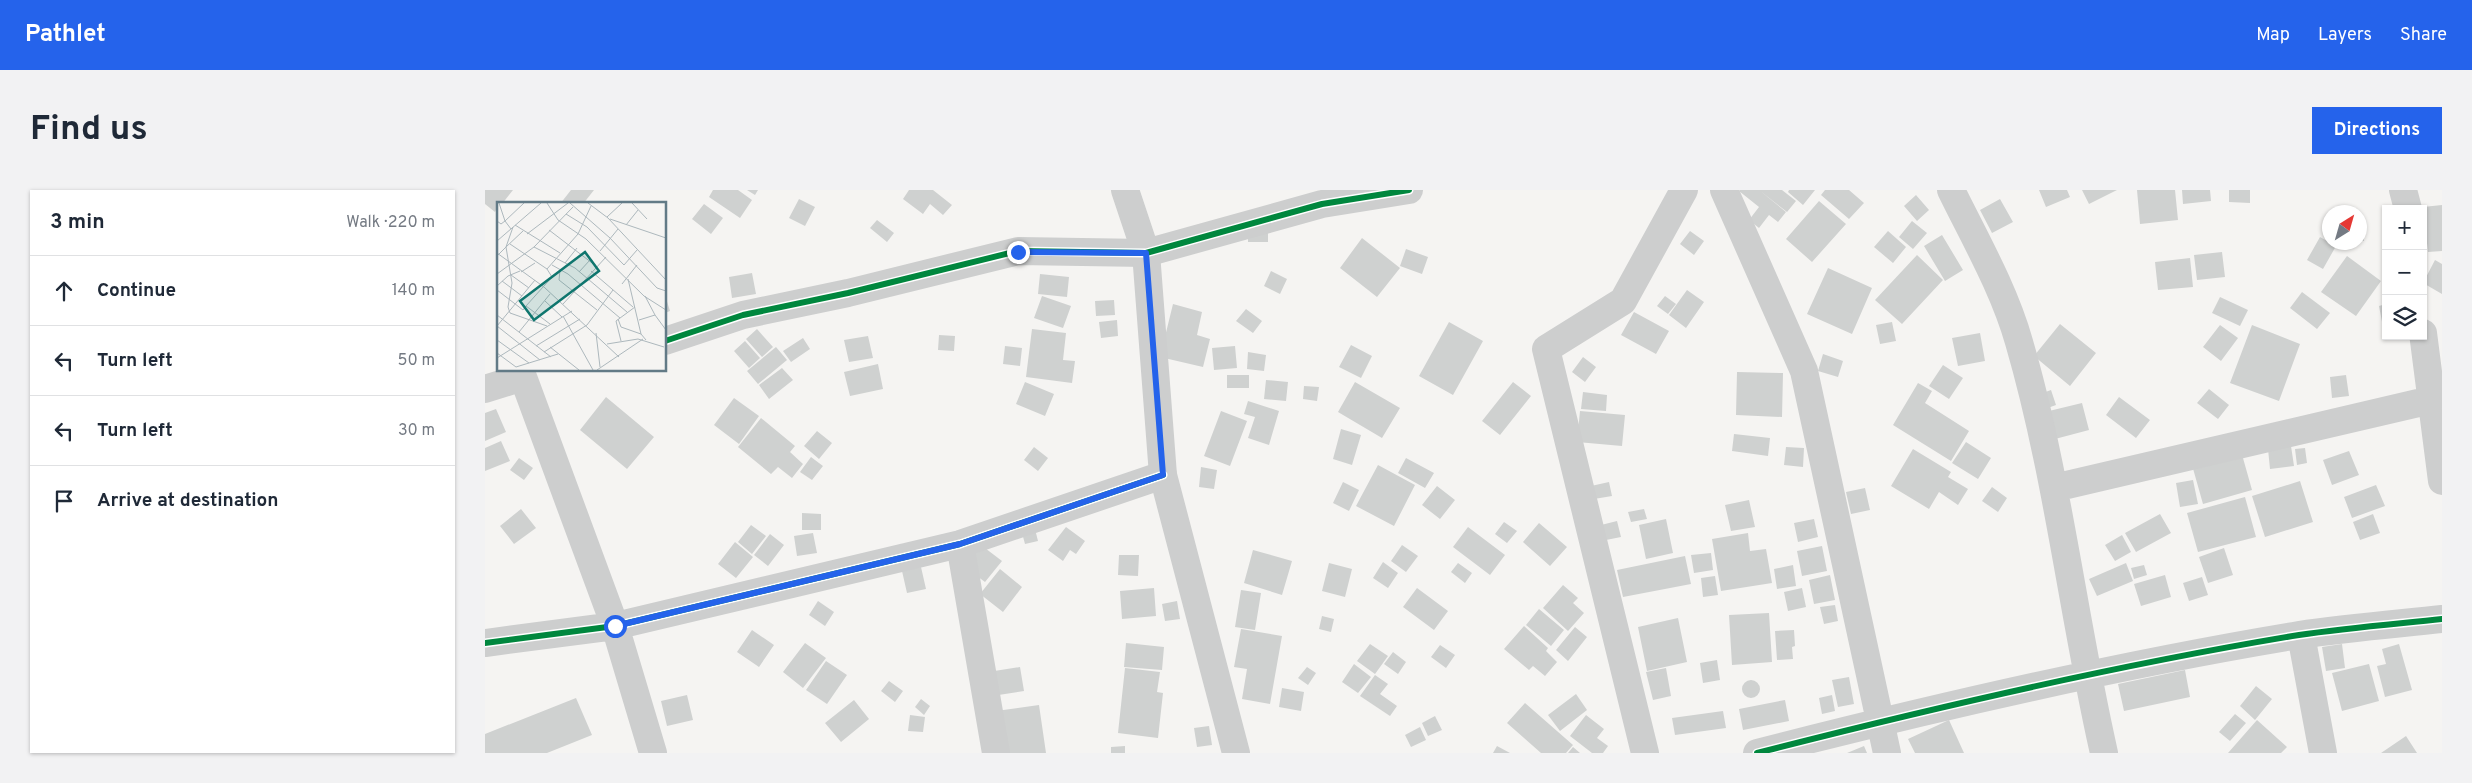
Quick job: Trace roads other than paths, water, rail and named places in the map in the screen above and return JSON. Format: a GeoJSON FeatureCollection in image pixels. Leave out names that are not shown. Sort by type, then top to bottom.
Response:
{"type":"FeatureCollection","features":[{"type":"Feature","properties":{"kind":"street"},"geometry":{"type":"LineString","coordinates":[[1125,190],[1146,253],[1163,475],[1236,753]]}},
{"type":"Feature","properties":{"kind":"street"},"geometry":{"type":"LineString","coordinates":[[666,341],[743,315],[849,293],[1018,252],[1146,253],[1322,204],[1409,190]]}},
{"type":"Feature","properties":{"kind":"street"},"geometry":{"type":"LineString","coordinates":[[1645,753],[1546,349],[1623,301],[1684,190]]}},
{"type":"Feature","properties":{"kind":"street"},"geometry":{"type":"LineString","coordinates":[[1724,190],[1804,371],[1887,753]]}},
{"type":"Feature","properties":{"kind":"street"},"geometry":{"type":"LineString","coordinates":[[1951,190],[1994,277],[2019,341],[2054,488],[2087,675],[2104,753]]}},
{"type":"Feature","properties":{"kind":"street"},"geometry":{"type":"LineString","coordinates":[[2403,190],[2407,205]]}},
{"type":"Feature","properties":{"kind":"street"},"geometry":{"type":"LineString","coordinates":[[2424,340],[2442,481]]}},
{"type":"Feature","properties":{"kind":"street"},"geometry":{"type":"LineString","coordinates":[[485,389],[532,374],[615,626],[653,753]]}},
{"type":"Feature","properties":{"kind":"street"},"geometry":{"type":"LineString","coordinates":[[2054,488],[2431,400]]}},
{"type":"Feature","properties":{"kind":"street"},"geometry":{"type":"LineString","coordinates":[[485,643],[615,626],[960,544],[1163,475]]}},
{"type":"Feature","properties":{"kind":"street"},"geometry":{"type":"LineString","coordinates":[[960,544],[996,753]]}},
{"type":"Feature","properties":{"kind":"street"},"geometry":{"type":"LineString","coordinates":[[1757,753],[1879,722],[2087,675],[2301,635],[2442,619]]}},
{"type":"Feature","properties":{"kind":"street"},"geometry":{"type":"LineString","coordinates":[[2301,635],[2323,753]]}}]}
